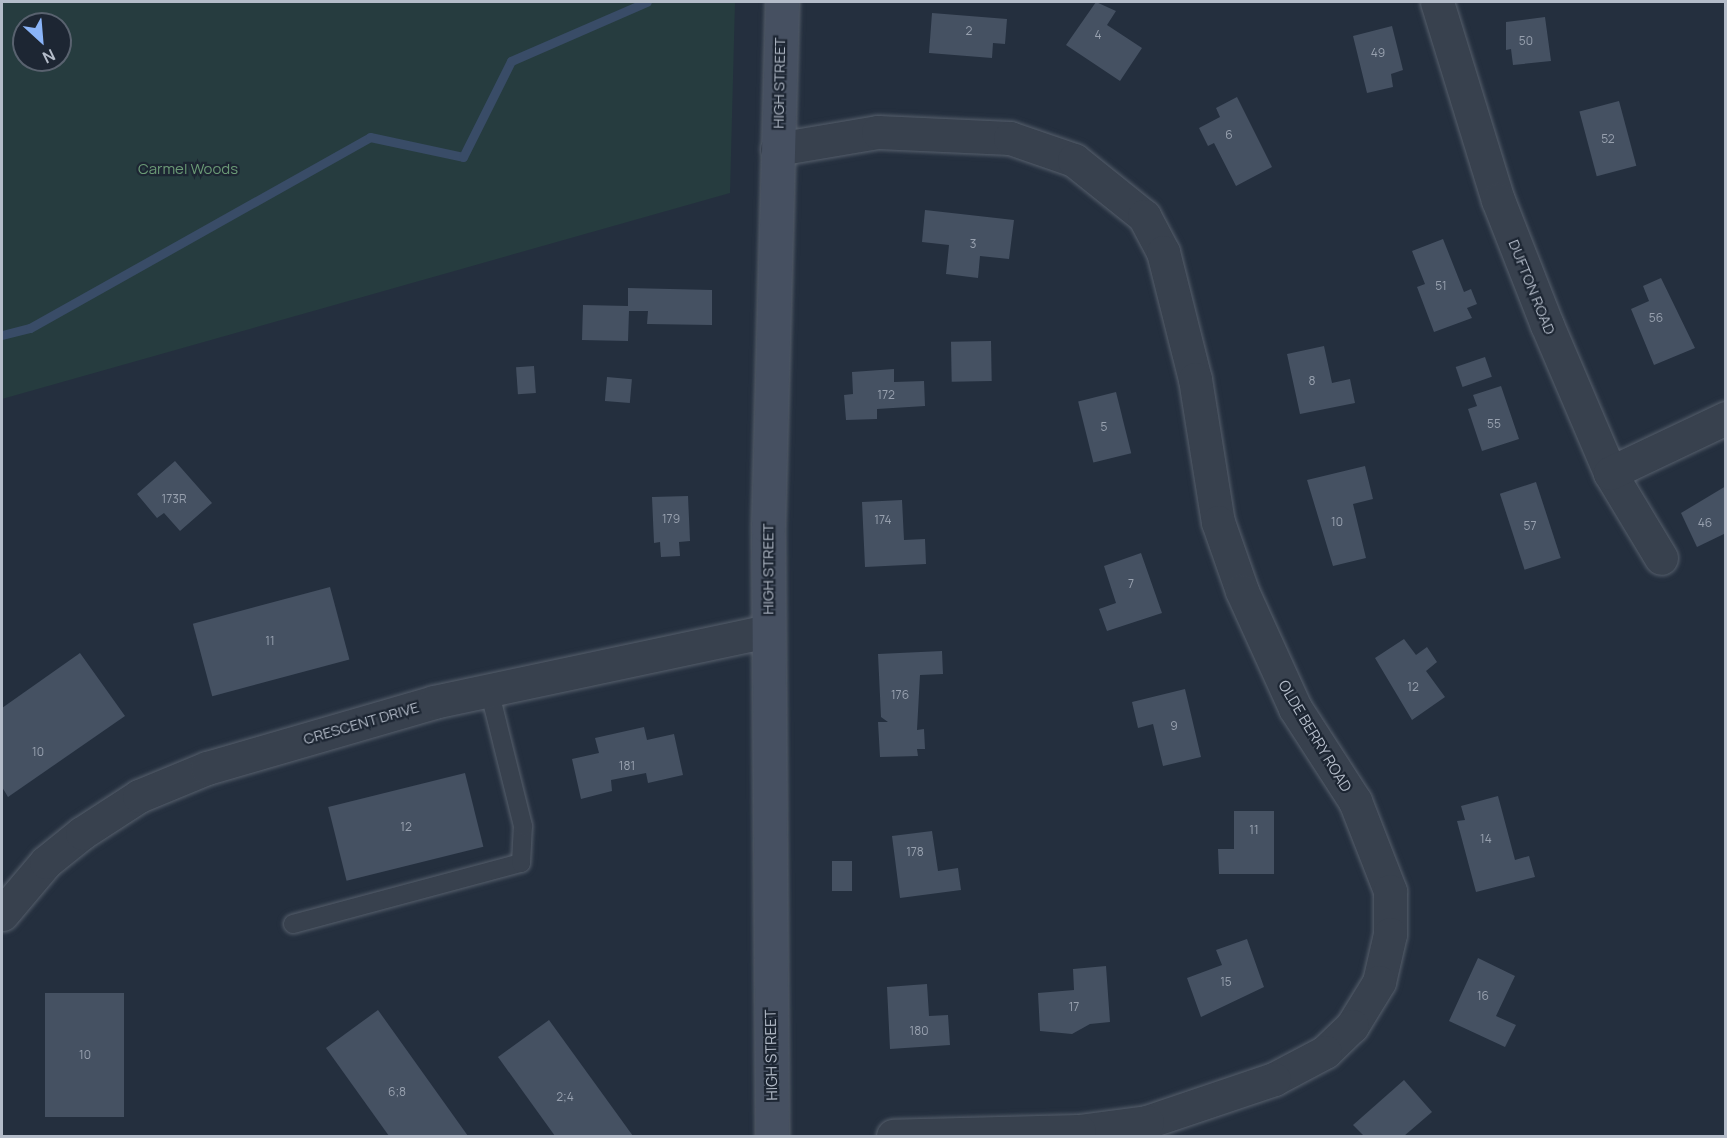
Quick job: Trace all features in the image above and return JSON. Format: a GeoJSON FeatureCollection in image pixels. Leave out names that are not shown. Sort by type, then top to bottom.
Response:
{"type":"FeatureCollection","features":[{"type":"Feature","properties":{"kind":"main road","name":"HIGH STREET"},"geometry":{"type":"LineString","coordinates":[[772,1137],[768,631],[782,2]]}},
{"type":"Feature","properties":{"kind":"street","name":"DUFTON ROAD"},"geometry":{"type":"LineString","coordinates":[[1437,2],[1498,200],[1610,473],[1661,558]]}},
{"type":"Feature","properties":{"kind":"street","name":"OLDE BERRY ROAD"},"geometry":{"type":"LineString","coordinates":[[777,148],[879,132],[1010,138],[1074,160],[1144,216],[1163,252],[1195,379],[1218,522],[1242,591],[1295,708],[1354,801],[1390,891],[1390,934],[1379,982],[1352,1026],[1325,1052],[1274,1079],[1147,1122],[1079,1131],[893,1137]]}},
{"type":"Feature","properties":{"kind":"street"},"geometry":{"type":"LineString","coordinates":[[1610,473],[1725,418]]}},
{"type":"Feature","properties":{"kind":"street","name":"CRESCENT DRIVE"},"geometry":{"type":"LineString","coordinates":[[5,902],[46,862],[139,796],[242,757],[489,690],[768,631]]}},
{"type":"Feature","properties":{"kind":"lane"},"geometry":{"type":"LineString","coordinates":[[293,924],[521,863],[523,826],[489,690]]}},
{"type":"Feature","properties":{"kind":"green space","name":"Carmel Woods"},"geometry":{"type":"Polygon","coordinates":[[[2,2],[735,2],[730,193],[2,399],[2,2]]]}},
{"type":"Feature","properties":{"kind":"building"},"geometry":{"type":"Polygon","coordinates":[[[1096,2],[1116,11],[1107,25],[1142,48],[1120,81],[1066,45],[1096,2]]]}},
{"type":"Feature","properties":{"kind":"building"},"geometry":{"type":"Polygon","coordinates":[[[932,13],[1007,19],[1005,44],[993,43],[992,58],[929,53],[932,13]]]}},
{"type":"Feature","properties":{"kind":"building"},"geometry":{"type":"Polygon","coordinates":[[[1545,17],[1551,61],[1513,65],[1511,49],[1506,50],[1506,22],[1545,17]]]}},
{"type":"Feature","properties":{"kind":"building"},"geometry":{"type":"Polygon","coordinates":[[[1392,26],[1403,70],[1391,74],[1393,87],[1367,93],[1353,36],[1392,26]]]}},
{"type":"Feature","properties":{"kind":"building"},"geometry":{"type":"Polygon","coordinates":[[[1237,97],[1272,167],[1236,186],[1214,143],[1208,146],[1199,128],[1220,117],[1216,108],[1237,97]]]}},
{"type":"Feature","properties":{"kind":"building"},"geometry":{"type":"Polygon","coordinates":[[[1619,101],[1636,166],[1597,176],[1579,112],[1619,101]]]}},
{"type":"Feature","properties":{"kind":"building"},"geometry":{"type":"Polygon","coordinates":[[[925,210],[1014,220],[1009,259],[980,256],[978,278],[946,274],[949,245],[922,242],[925,210]]]}},
{"type":"Feature","properties":{"kind":"building"},"geometry":{"type":"Polygon","coordinates":[[[1443,239],[1464,292],[1471,289],[1477,304],[1467,308],[1472,318],[1434,332],[1417,287],[1425,284],[1412,251],[1443,239]]]}},
{"type":"Feature","properties":{"kind":"building"},"geometry":{"type":"Polygon","coordinates":[[[1661,278],[1695,348],[1654,365],[1631,309],[1649,301],[1643,286],[1661,278]]]}},
{"type":"Feature","properties":{"kind":"building"},"geometry":{"type":"Polygon","coordinates":[[[628,288],[712,290],[712,325],[647,324],[648,311],[629,311],[628,341],[582,340],[583,305],[628,306],[628,288]]]}},
{"type":"Feature","properties":{"kind":"building"},"geometry":{"type":"Polygon","coordinates":[[[991,341],[992,381],[952,382],[951,342],[991,341]]]}},
{"type":"Feature","properties":{"kind":"building"},"geometry":{"type":"Polygon","coordinates":[[[1324,346],[1332,383],[1350,379],[1355,403],[1300,414],[1287,354],[1324,346]]]}},
{"type":"Feature","properties":{"kind":"building"},"geometry":{"type":"Polygon","coordinates":[[[1485,357],[1492,377],[1463,387],[1456,367],[1485,357]]]}},
{"type":"Feature","properties":{"kind":"building"},"geometry":{"type":"Polygon","coordinates":[[[534,366],[536,393],[518,394],[516,367],[534,366]]]}},
{"type":"Feature","properties":{"kind":"building"},"geometry":{"type":"Polygon","coordinates":[[[894,369],[894,382],[924,381],[925,406],[877,409],[877,419],[846,420],[844,395],[853,394],[852,372],[894,369]]]}},
{"type":"Feature","properties":{"kind":"building"},"geometry":{"type":"Polygon","coordinates":[[[607,377],[632,379],[630,403],[605,401],[607,377]]]}},
{"type":"Feature","properties":{"kind":"building"},"geometry":{"type":"Polygon","coordinates":[[[1501,386],[1519,439],[1482,451],[1468,409],[1477,406],[1473,395],[1501,386]]]}},
{"type":"Feature","properties":{"kind":"building"},"geometry":{"type":"Polygon","coordinates":[[[1116,392],[1131,453],[1093,463],[1078,401],[1116,392]]]}},
{"type":"Feature","properties":{"kind":"building"},"geometry":{"type":"Polygon","coordinates":[[[175,461],[212,503],[180,531],[164,513],[157,518],[137,494],[175,461]]]}},
{"type":"Feature","properties":{"kind":"building"},"geometry":{"type":"Polygon","coordinates":[[[1365,466],[1373,499],[1353,504],[1366,558],[1333,566],[1307,480],[1365,466]]]}},
{"type":"Feature","properties":{"kind":"building"},"geometry":{"type":"Polygon","coordinates":[[[1536,482],[1561,558],[1525,570],[1500,494],[1536,482]]]}},
{"type":"Feature","properties":{"kind":"building"},"geometry":{"type":"Polygon","coordinates":[[[1726,486],[1726,533],[1697,547],[1681,513],[1726,486]]]}},
{"type":"Feature","properties":{"kind":"building"},"geometry":{"type":"Polygon","coordinates":[[[688,496],[690,541],[679,542],[680,556],[661,557],[660,542],[654,543],[652,497],[688,496]]]}},
{"type":"Feature","properties":{"kind":"building"},"geometry":{"type":"Polygon","coordinates":[[[902,500],[904,540],[925,539],[926,564],[865,567],[862,502],[902,500]]]}},
{"type":"Feature","properties":{"kind":"building"},"geometry":{"type":"Polygon","coordinates":[[[1141,553],[1162,613],[1107,631],[1099,609],[1116,603],[1104,566],[1141,553]]]}},
{"type":"Feature","properties":{"kind":"building"},"geometry":{"type":"Polygon","coordinates":[[[330,587],[349,659],[212,696],[193,624],[330,587]]]}},
{"type":"Feature","properties":{"kind":"building"},"geometry":{"type":"Polygon","coordinates":[[[1404,639],[1416,655],[1427,647],[1437,662],[1426,671],[1445,697],[1412,720],[1375,658],[1404,639]]]}},
{"type":"Feature","properties":{"kind":"building"},"geometry":{"type":"Polygon","coordinates":[[[942,651],[943,674],[920,675],[917,730],[924,729],[925,749],[917,749],[918,756],[880,757],[878,722],[888,722],[881,717],[878,654],[942,651]]]}},
{"type":"Feature","properties":{"kind":"building"},"geometry":{"type":"Polygon","coordinates":[[[80,653],[125,716],[8,797],[2,787],[2,708],[80,653]]]}},
{"type":"Feature","properties":{"kind":"building"},"geometry":{"type":"Polygon","coordinates":[[[1185,689],[1201,757],[1163,766],[1153,724],[1138,728],[1132,702],[1185,689]]]}},
{"type":"Feature","properties":{"kind":"building"},"geometry":{"type":"Polygon","coordinates":[[[644,727],[647,740],[674,734],[683,775],[648,783],[646,773],[611,780],[612,791],[581,799],[572,759],[599,753],[595,738],[644,727]]]}},
{"type":"Feature","properties":{"kind":"building"},"geometry":{"type":"Polygon","coordinates":[[[465,773],[483,847],[347,881],[328,807],[465,773]]]}},
{"type":"Feature","properties":{"kind":"building"},"geometry":{"type":"Polygon","coordinates":[[[1498,796],[1515,860],[1529,856],[1535,877],[1476,892],[1457,821],[1465,820],[1461,806],[1498,796]]]}},
{"type":"Feature","properties":{"kind":"building"},"geometry":{"type":"Polygon","coordinates":[[[1234,811],[1274,811],[1274,874],[1219,874],[1218,849],[1234,849],[1234,811]]]}},
{"type":"Feature","properties":{"kind":"building"},"geometry":{"type":"Polygon","coordinates":[[[932,831],[938,871],[958,868],[961,890],[900,898],[892,836],[932,831]]]}},
{"type":"Feature","properties":{"kind":"building"},"geometry":{"type":"Polygon","coordinates":[[[832,861],[852,861],[852,891],[832,891],[832,861]]]}},
{"type":"Feature","properties":{"kind":"building"},"geometry":{"type":"Polygon","coordinates":[[[1247,939],[1264,987],[1201,1017],[1187,978],[1222,965],[1216,950],[1247,939]]]}},
{"type":"Feature","properties":{"kind":"building"},"geometry":{"type":"Polygon","coordinates":[[[1478,958],[1515,976],[1496,1016],[1516,1025],[1505,1047],[1449,1021],[1478,958]]]}},
{"type":"Feature","properties":{"kind":"building"},"geometry":{"type":"Polygon","coordinates":[[[1106,966],[1110,1022],[1090,1024],[1072,1034],[1040,1031],[1038,993],[1074,990],[1073,969],[1106,966]]]}},
{"type":"Feature","properties":{"kind":"building"},"geometry":{"type":"Polygon","coordinates":[[[927,984],[929,1016],[948,1015],[950,1045],[890,1049],[887,987],[927,984]]]}},
{"type":"Feature","properties":{"kind":"building"},"geometry":{"type":"Polygon","coordinates":[[[45,993],[124,993],[124,1117],[45,1117],[45,993]]]}},
{"type":"Feature","properties":{"kind":"building"},"geometry":{"type":"Polygon","coordinates":[[[378,1010],[468,1136],[389,1136],[326,1048],[378,1010]]]}},
{"type":"Feature","properties":{"kind":"building"},"geometry":{"type":"Polygon","coordinates":[[[549,1020],[633,1136],[555,1136],[498,1057],[549,1020]]]}},
{"type":"Feature","properties":{"kind":"building"},"geometry":{"type":"Polygon","coordinates":[[[1404,1080],[1432,1112],[1404,1136],[1364,1136],[1353,1125],[1404,1080]]]}},
{"type":"Feature","properties":{"kind":"waterway"},"geometry":{"type":"LineString","coordinates":[[2,335],[30,328],[370,137],[463,157],[511,61],[647,2]]}}]}
